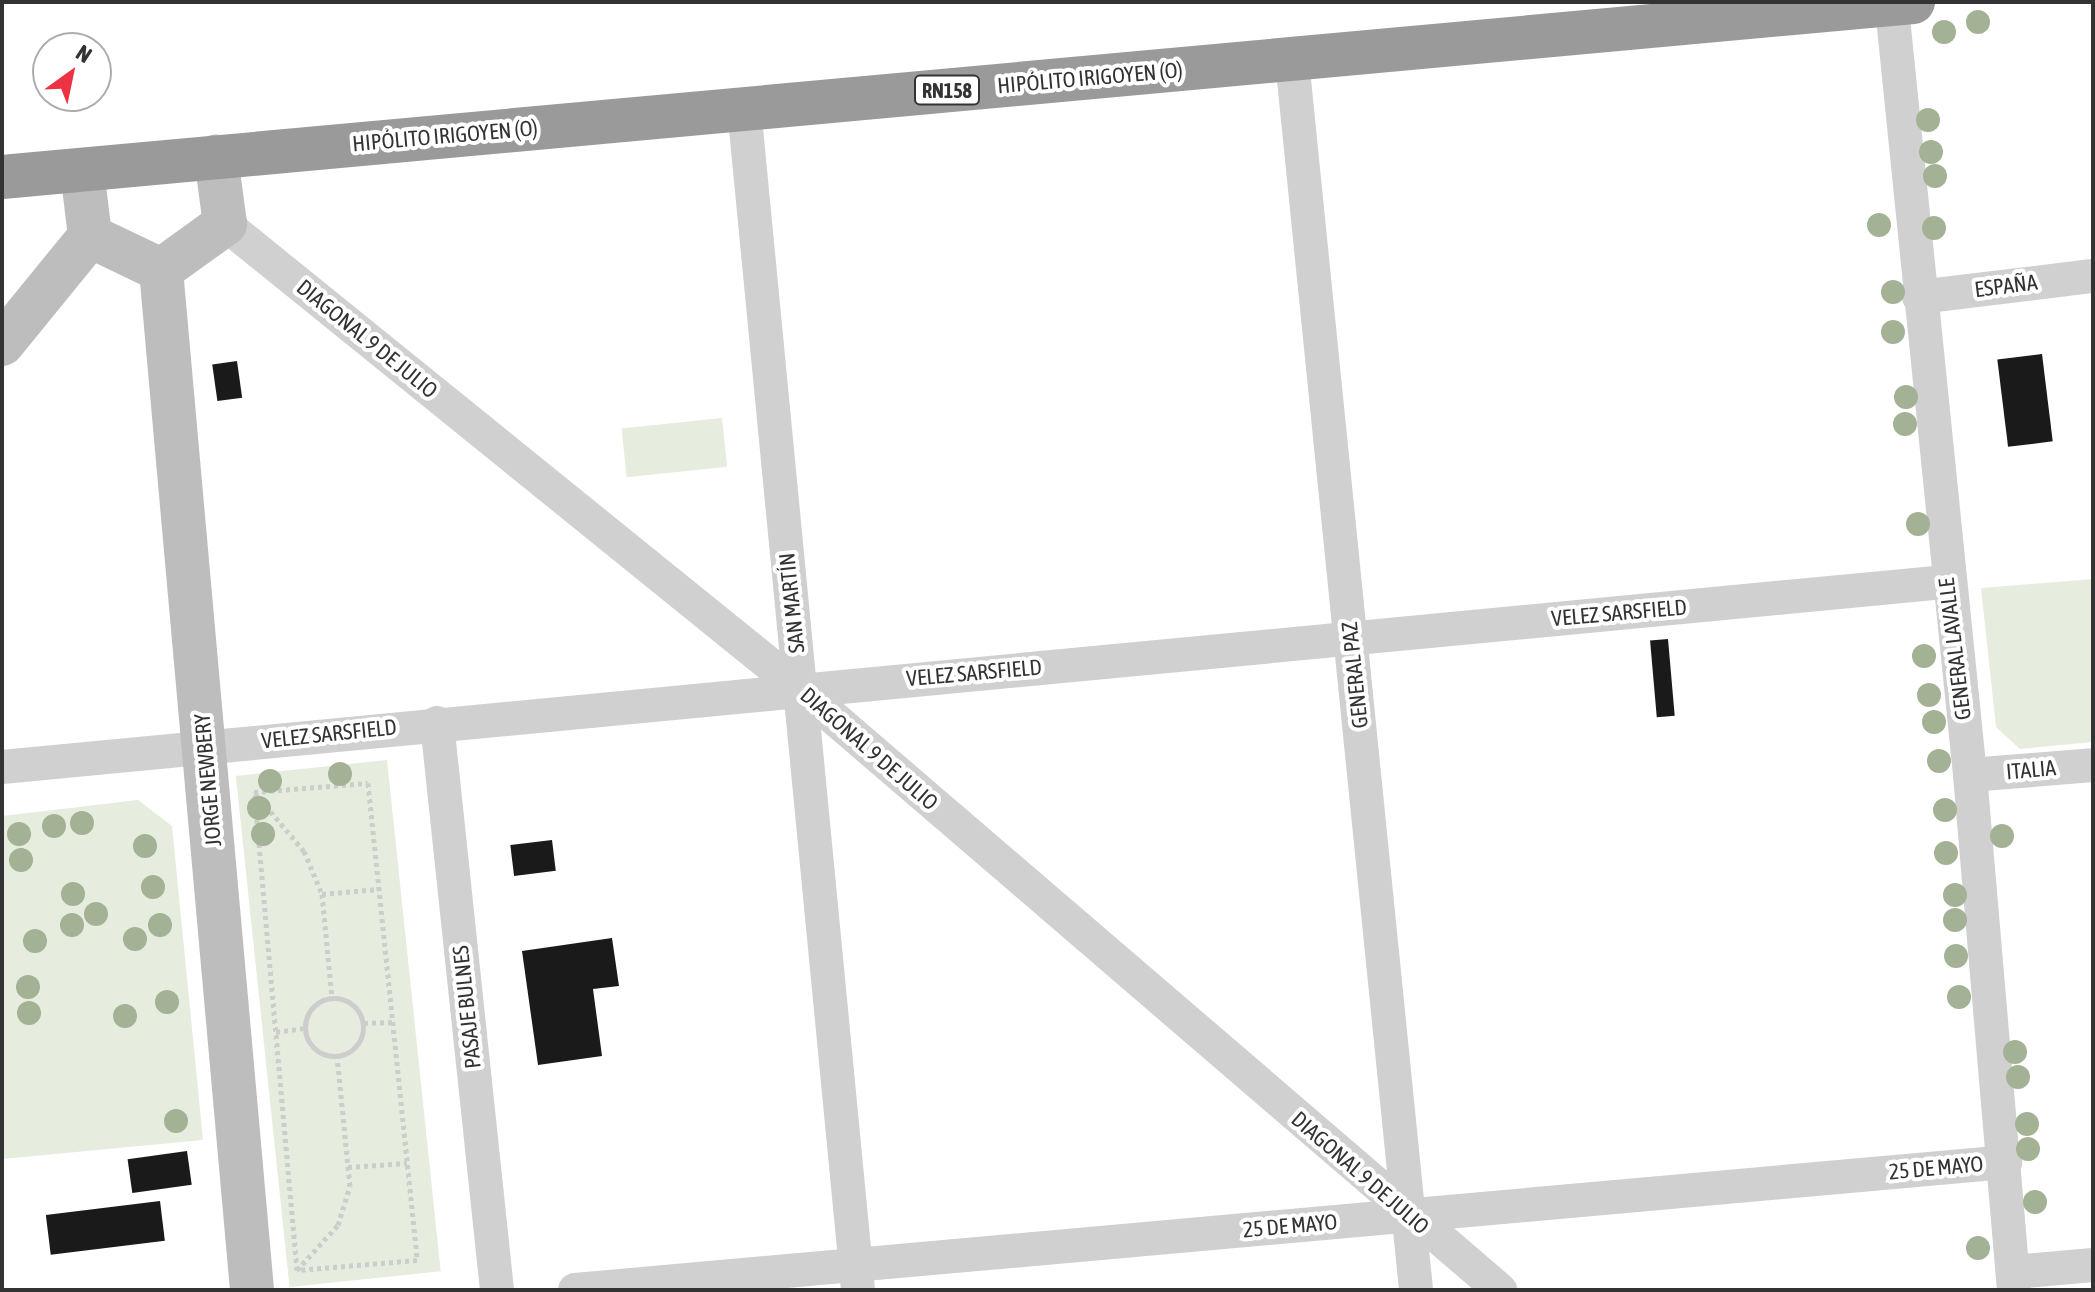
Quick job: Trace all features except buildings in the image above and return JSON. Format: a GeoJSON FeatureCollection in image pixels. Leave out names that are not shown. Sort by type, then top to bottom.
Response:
{"type":"FeatureCollection","features":[{"type":"Feature","properties":{"kind":"highway","name":"HIPÓLITO IRIGOYEN (O)"},"geometry":{"type":"LineString","coordinates":[[2,177],[1292,60],[1787,9],[1902,5]]}},
{"type":"Feature","properties":{"kind":"main road"},"geometry":{"type":"LineString","coordinates":[[90,236],[161,270],[225,224],[216,157]]}},
{"type":"Feature","properties":{"kind":"main road"},"geometry":{"type":"LineString","coordinates":[[2,344],[90,236],[82,170]]}},
{"type":"Feature","properties":{"kind":"main road","name":"JORGE NEWBERY"},"geometry":{"type":"LineString","coordinates":[[161,270],[206,746],[252,1290]]}},
{"type":"Feature","properties":{"kind":"street","name":"GENERAL LAVALLE"},"geometry":{"type":"LineString","coordinates":[[1902,5],[1919,297],[1946,582],[1970,775],[2013,1281]]}},
{"type":"Feature","properties":{"kind":"street","name":"GENERAL PAZ"},"geometry":{"type":"LineString","coordinates":[[1292,60],[1416,1290]]}},
{"type":"Feature","properties":{"kind":"street","name":"SAN MARTÍN"},"geometry":{"type":"LineString","coordinates":[[744,108],[857,1279]]}},
{"type":"Feature","properties":{"kind":"street","name":"DIAGONAL 9 DE JULIO"},"geometry":{"type":"LineString","coordinates":[[225,224],[800,689],[1408,1215],[1500,1290]]}},
{"type":"Feature","properties":{"kind":"street","name":"ESPAÑA"},"geometry":{"type":"LineString","coordinates":[[1919,297],[2093,276]]}},
{"type":"Feature","properties":{"kind":"street","name":"VELEZ SARSFIELD"},"geometry":{"type":"LineString","coordinates":[[2,767],[437,723],[1946,582]]}},
{"type":"Feature","properties":{"kind":"street","name":"PASAJE BULNES"},"geometry":{"type":"LineString","coordinates":[[437,723],[497,1290]]}},
{"type":"Feature","properties":{"kind":"street","name":"ITALIA"},"geometry":{"type":"LineString","coordinates":[[1970,775],[2093,765]]}},
{"type":"Feature","properties":{"kind":"street","name":"25 DE MAYO"},"geometry":{"type":"LineString","coordinates":[[575,1290],[857,1279],[1408,1215],[2005,1162]]}},
{"type":"Feature","properties":{"kind":"street"},"geometry":{"type":"LineString","coordinates":[[2013,1281],[2093,1265]]}},
{"type":"Feature","properties":{"kind":"path"},"geometry":{"type":"LineString","coordinates":[[254,792],[368,783],[417,1260],[297,1270]]}},
{"type":"Feature","properties":{"kind":"path"},"geometry":{"type":"LineString","coordinates":[[254,792],[304,851],[322,894],[332,997]]}},
{"type":"Feature","properties":{"kind":"path"},"geometry":{"type":"LineString","coordinates":[[254,792],[297,1270]]}},
{"type":"Feature","properties":{"kind":"path"},"geometry":{"type":"LineString","coordinates":[[322,894],[379,889]]}},
{"type":"Feature","properties":{"kind":"path"},"geometry":{"type":"LineString","coordinates":[[332,997],[349,1001],[364,1023],[354,1048],[337,1056],[311,1045],[304,1028],[309,1010],[332,997]]}},
{"type":"Feature","properties":{"kind":"path"},"geometry":{"type":"LineString","coordinates":[[364,1023],[393,1022]]}},
{"type":"Feature","properties":{"kind":"path"},"geometry":{"type":"LineString","coordinates":[[276,1032],[304,1028]]}},
{"type":"Feature","properties":{"kind":"path"},"geometry":{"type":"LineString","coordinates":[[297,1270],[338,1225],[350,1186],[337,1056]]}},
{"type":"Feature","properties":{"kind":"path"},"geometry":{"type":"LineString","coordinates":[[348,1167],[407,1163]]}},
{"type":"Feature","properties":{"kind":"shaded area"},"geometry":{"type":"Polygon","coordinates":[[[722,418],[727,467],[627,477],[622,429],[722,418]]]}},
{"type":"Feature","properties":{"kind":"shaded area"},"geometry":{"type":"Polygon","coordinates":[[[2093,579],[2093,742],[2020,749],[1996,727],[1981,588],[2093,579]]]}},
{"type":"Feature","properties":{"kind":"shaded area"},"geometry":{"type":"Polygon","coordinates":[[[387,760],[441,1271],[290,1287],[236,776],[387,760]]]}},
{"type":"Feature","properties":{"kind":"shaded area"},"geometry":{"type":"Polygon","coordinates":[[[138,800],[172,826],[203,1140],[2,1159],[2,816],[138,800]]]}}]}
